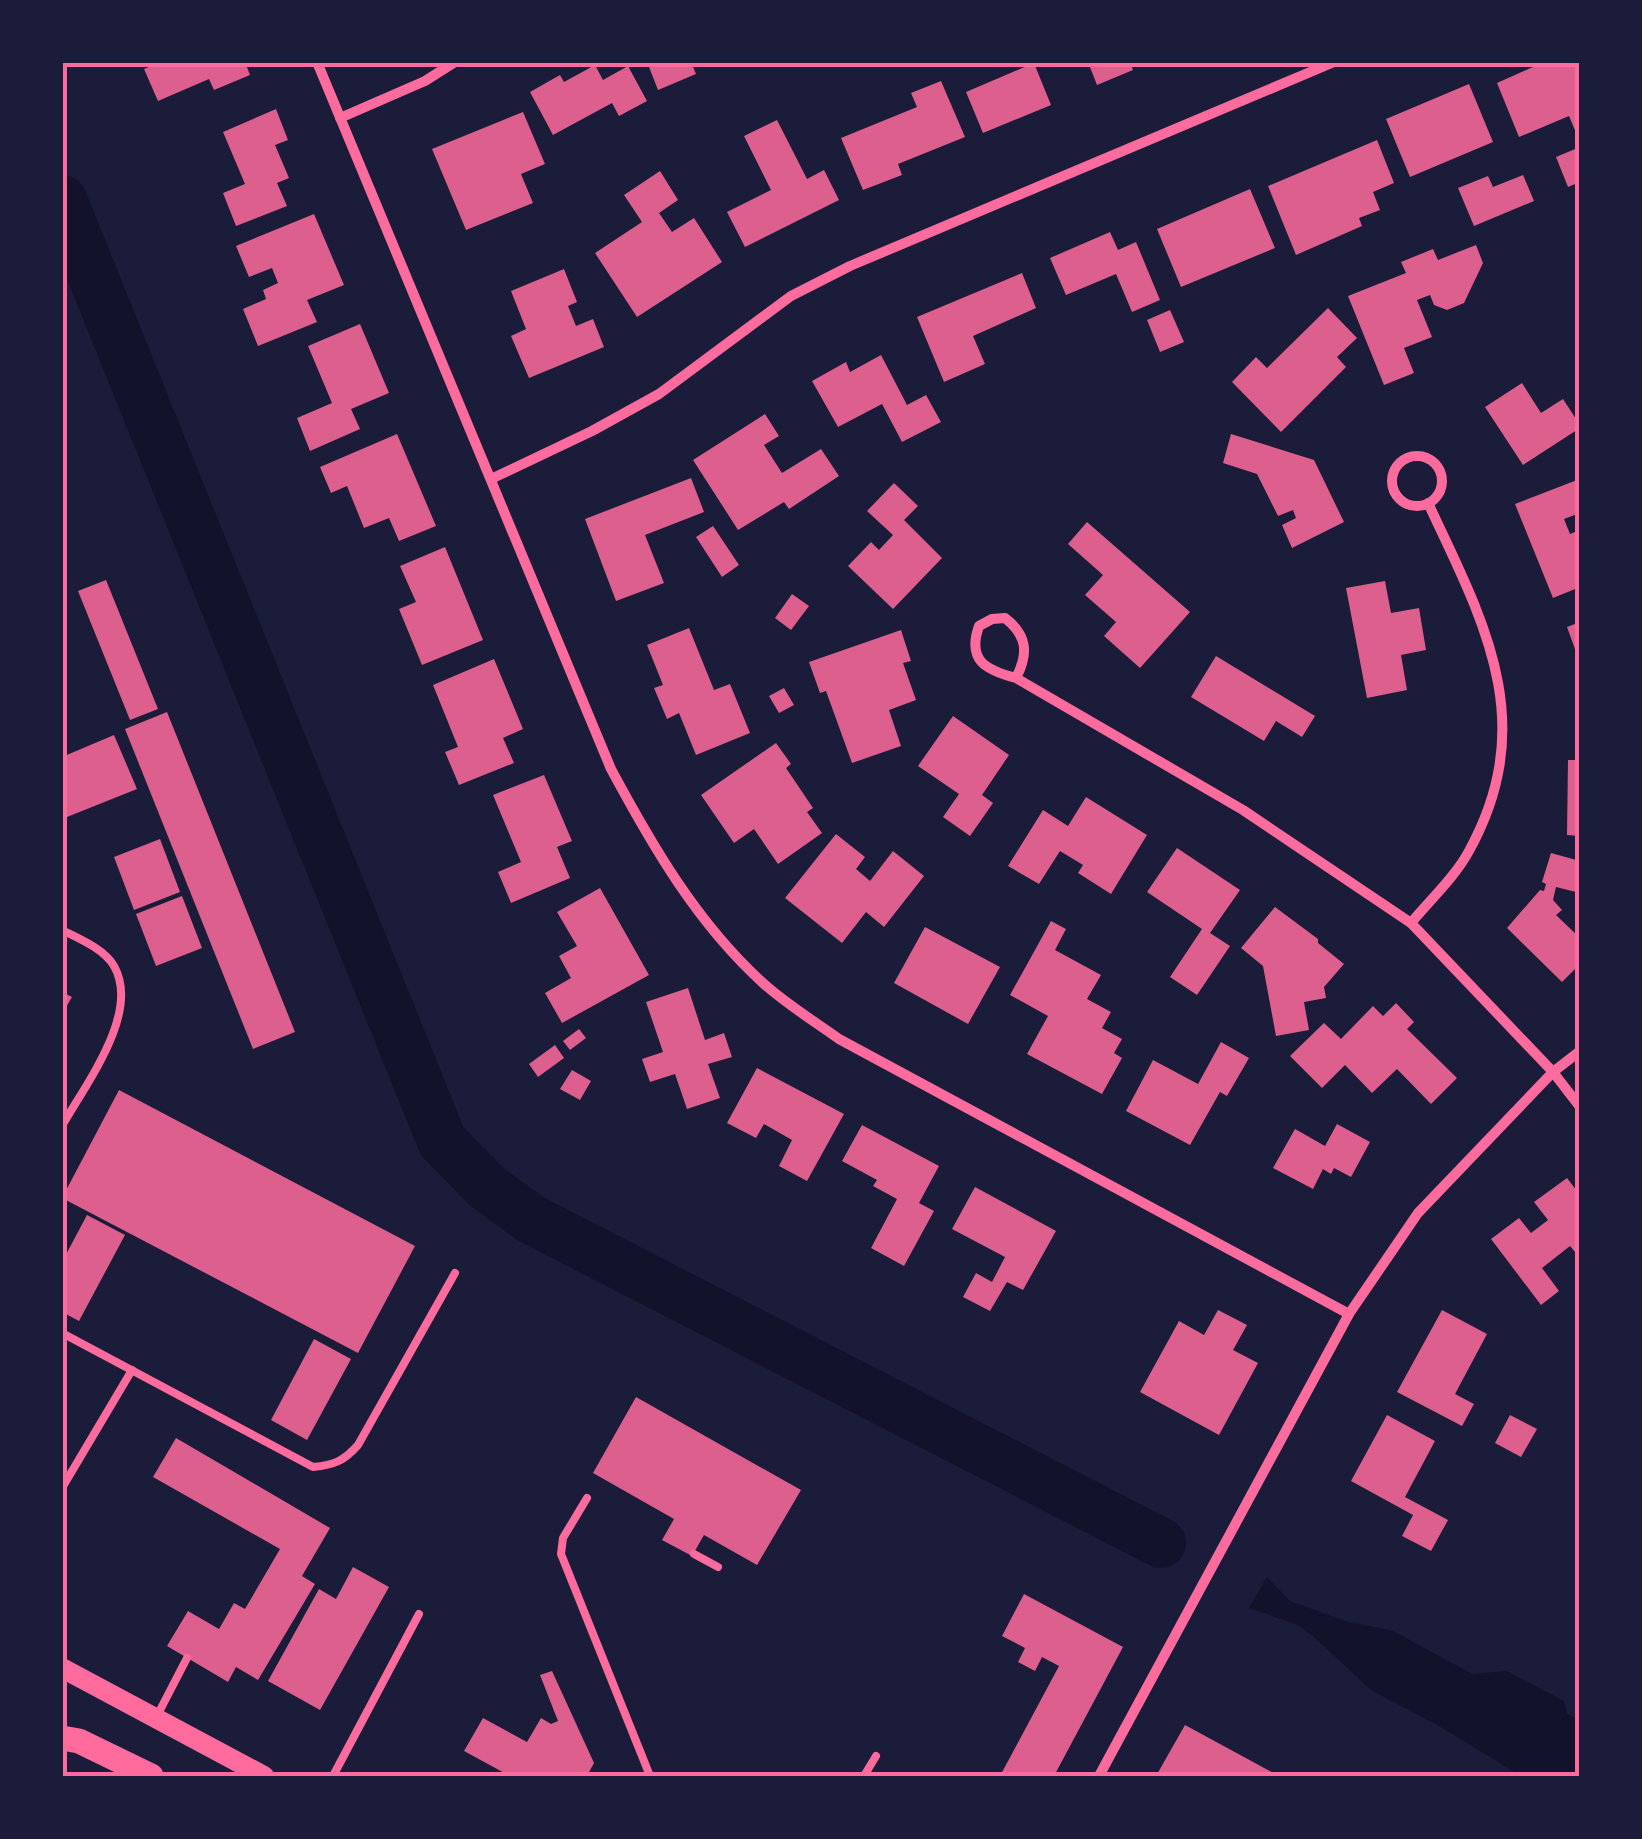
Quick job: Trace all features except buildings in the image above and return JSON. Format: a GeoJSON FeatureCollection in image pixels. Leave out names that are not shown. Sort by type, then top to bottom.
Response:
{"type":"FeatureCollection","features":[{"type":"Feature","properties":{"kind":"highway"},"geometry":{"type":"LineString","coordinates":[[62,1738],[79,1741],[151,1776]]}},
{"type":"Feature","properties":{"kind":"main road"},"geometry":{"type":"LineString","coordinates":[[62,1668],[264,1776]]}},
{"type":"Feature","properties":{"kind":"street"},"geometry":{"type":"LineString","coordinates":[[318,62],[611,769],[650,841],[705,923],[765,985],[839,1038],[1349,1314]]}},
{"type":"Feature","properties":{"kind":"street"},"geometry":{"type":"LineString","coordinates":[[340,118],[426,81],[454,62]]}},
{"type":"Feature","properties":{"kind":"street"},"geometry":{"type":"LineString","coordinates":[[490,479],[659,394],[792,296],[850,266],[1334,62]]}},
{"type":"Feature","properties":{"kind":"street"},"geometry":{"type":"LineString","coordinates":[[1408,457],[1425,457],[1441,475],[1440,491],[1428,503],[1405,503],[1394,491],[1396,468],[1408,457]]}},
{"type":"Feature","properties":{"kind":"street"},"geometry":{"type":"LineString","coordinates":[[1412,923],[1468,854],[1498,777],[1502,738],[1500,680],[1480,615],[1428,503]]}},
{"type":"Feature","properties":{"kind":"street"},"geometry":{"type":"LineString","coordinates":[[1016,678],[1024,663],[1026,646],[1017,627],[1005,618],[979,626],[973,641],[978,660],[996,672],[1016,678],[1243,810],[1412,923],[1553,1072],[1580,1107]]}},
{"type":"Feature","properties":{"kind":"street"},"geometry":{"type":"LineString","coordinates":[[1099,1776],[1349,1314],[1418,1213],[1553,1072],[1580,1051]]}},
{"type":"Feature","properties":{"kind":"lane"},"geometry":{"type":"LineString","coordinates":[[62,930],[96,948],[114,964],[123,991],[120,1021],[62,1126]]}},
{"type":"Feature","properties":{"kind":"lane"},"geometry":{"type":"LineString","coordinates":[[62,1333],[313,1467],[333,1465],[358,1445],[455,1273]]}},
{"type":"Feature","properties":{"kind":"lane"},"geometry":{"type":"LineString","coordinates":[[62,1488],[132,1370]]}},
{"type":"Feature","properties":{"kind":"lane"},"geometry":{"type":"LineString","coordinates":[[587,1498],[563,1538],[561,1554],[650,1776]]}},
{"type":"Feature","properties":{"kind":"lane"},"geometry":{"type":"LineString","coordinates":[[694,1554],[718,1568]]}},
{"type":"Feature","properties":{"kind":"lane"},"geometry":{"type":"LineString","coordinates":[[334,1776],[420,1614]]}},
{"type":"Feature","properties":{"kind":"lane"},"geometry":{"type":"LineString","coordinates":[[156,1718],[187,1658]]}},
{"type":"Feature","properties":{"kind":"lane"},"geometry":{"type":"LineString","coordinates":[[864,1776],[876,1756]]}},
{"type":"Feature","properties":{"kind":"shaded area"},"geometry":{"type":"Polygon","coordinates":[[[1267,1577],[1290,1601],[1345,1621],[1393,1631],[1472,1674],[1506,1671],[1564,1701],[1567,1714],[1579,1720],[1579,1776],[1521,1776],[1371,1690],[1296,1624],[1249,1608],[1267,1577]]]}},
{"type":"Feature","properties":{"kind":"waterway"},"geometry":{"type":"LineString","coordinates":[[62,200],[442,1141],[487,1187],[531,1219],[1161,1543]]}}]}
